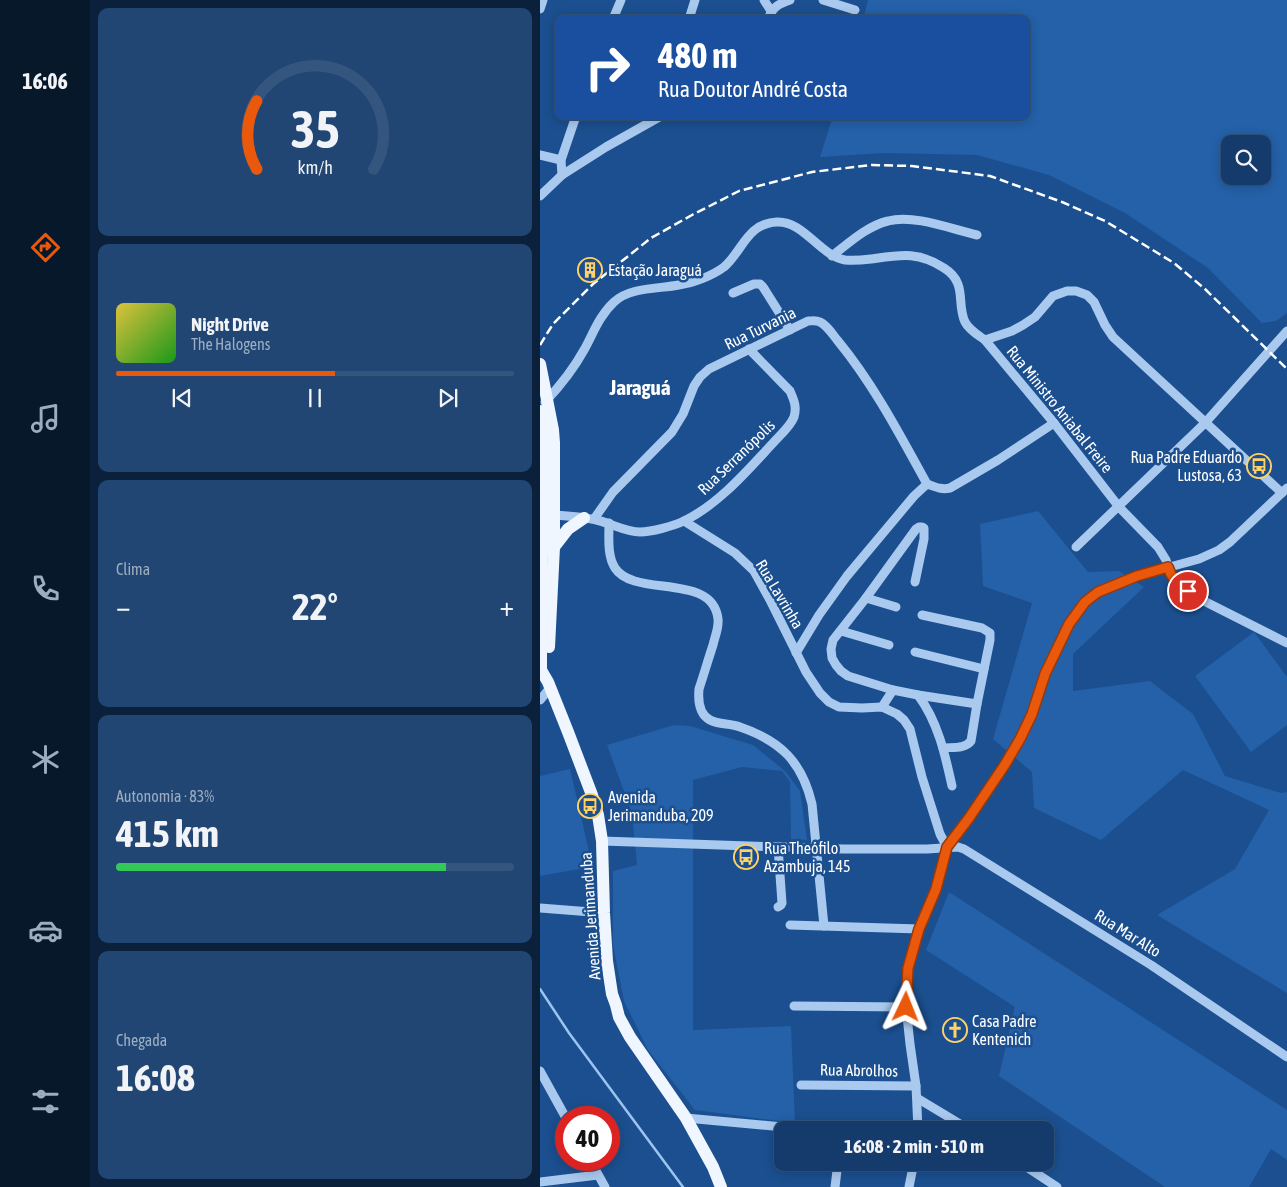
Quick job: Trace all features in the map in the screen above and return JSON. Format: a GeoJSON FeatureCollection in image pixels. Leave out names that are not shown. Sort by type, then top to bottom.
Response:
{"type":"FeatureCollection","features":[{"type":"Feature","properties":{"kind":"main road"},"geometry":{"type":"LineString","coordinates":[[540,364],[554,443],[549,475],[542,554],[541,669]]}},
{"type":"Feature","properties":{"kind":"main road"},"geometry":{"type":"LineString","coordinates":[[540,411],[555,515],[549,685]]}},
{"type":"Feature","properties":{"kind":"main road"},"geometry":{"type":"LineString","coordinates":[[554,548],[568,529],[589,519]]}},
{"type":"Feature","properties":{"kind":"main road","name":"Avenida Jerimanduba"},"geometry":{"type":"LineString","coordinates":[[541,669],[592,795],[598,815],[602,841],[607,961],[612,994],[619,1017],[630,1037],[686,1118],[714,1167],[722,1187]]}},
{"type":"Feature","properties":{"kind":"street"},"geometry":{"type":"LineString","coordinates":[[540,9],[543,0]]}},
{"type":"Feature","properties":{"kind":"street"},"geometry":{"type":"LineString","coordinates":[[615,15],[621,0]]}},
{"type":"Feature","properties":{"kind":"street"},"geometry":{"type":"LineString","coordinates":[[690,15],[695,0]]}},
{"type":"Feature","properties":{"kind":"street"},"geometry":{"type":"LineString","coordinates":[[764,0],[770,15],[779,4],[790,0]]}},
{"type":"Feature","properties":{"kind":"street"},"geometry":{"type":"LineString","coordinates":[[823,0],[854,10]]}},
{"type":"Feature","properties":{"kind":"street"},"geometry":{"type":"LineString","coordinates":[[562,176],[561,160],[575,120]]}},
{"type":"Feature","properties":{"kind":"street"},"geometry":{"type":"LineString","coordinates":[[540,196],[562,176],[651,120]]}},
{"type":"Feature","properties":{"kind":"street"},"geometry":{"type":"LineString","coordinates":[[540,155],[561,160]]}},
{"type":"Feature","properties":{"kind":"street"},"geometry":{"type":"LineString","coordinates":[[540,407],[562,385],[584,350],[595,327],[616,300],[626,294],[638,291],[681,285],[699,280],[725,266],[749,235],[767,224],[776,222],[793,226],[832,256],[866,230],[889,220],[907,219],[926,222],[977,235]]}},
{"type":"Feature","properties":{"kind":"street","name":"Rua Ministro Aniabal Freire"},"geometry":{"type":"LineString","coordinates":[[832,256],[845,260],[901,255],[915,256],[930,260],[946,269],[953,276],[961,292],[966,324],[985,340],[1054,422],[1119,506],[1158,547],[1166,560],[1175,582],[1200,599],[1287,642]]}},
{"type":"Feature","properties":{"kind":"street"},"geometry":{"type":"LineString","coordinates":[[733,292],[754,284],[760,284],[790,330]]}},
{"type":"Feature","properties":{"kind":"street"},"geometry":{"type":"LineString","coordinates":[[918,1121],[916,1086],[906,1007],[908,968],[919,929],[936,889],[947,847],[969,818],[1020,739],[1032,714],[1045,674],[1069,624],[1085,602],[1098,592],[1137,576],[1199,559],[1219,550],[1236,537],[1284,490],[1205,423],[1113,337],[1094,302],[1087,295],[1076,291],[1067,291],[1053,296],[1035,317],[1023,325],[1012,331],[985,340]]}},
{"type":"Feature","properties":{"kind":"street","name":"Rua Turvania"},"geometry":{"type":"LineString","coordinates":[[589,519],[672,432],[683,414],[694,386],[700,378],[710,370],[749,349],[808,321],[815,320],[826,327],[851,356],[880,398],[928,484]]}},
{"type":"Feature","properties":{"kind":"street"},"geometry":{"type":"LineString","coordinates":[[1076,548],[1205,423],[1287,331]]}},
{"type":"Feature","properties":{"kind":"street","name":"Rua Serranópolis"},"geometry":{"type":"LineString","coordinates":[[555,515],[589,519],[609,523],[629,531],[641,532],[684,521],[720,496],[788,427],[794,418],[796,409],[790,391],[749,349]]}},
{"type":"Feature","properties":{"kind":"street"},"geometry":{"type":"LineString","coordinates":[[796,653],[819,615],[847,576],[914,496],[928,484],[938,488],[950,488],[998,460],[1054,422]]}},
{"type":"Feature","properties":{"kind":"street","name":"Rua Lavrinha"},"geometry":{"type":"LineString","coordinates":[[684,521],[735,553],[754,572],[796,653],[820,693],[829,702],[839,707],[882,707]]}},
{"type":"Feature","properties":{"kind":"street"},"geometry":{"type":"LineString","coordinates":[[609,523],[610,554],[619,574],[635,581],[687,590],[699,594],[708,598],[717,612],[718,627],[699,689],[700,708],[710,720],[739,726],[765,738],[791,757],[808,787],[812,804],[824,926]]}},
{"type":"Feature","properties":{"kind":"street"},"geometry":{"type":"LineString","coordinates":[[916,582],[924,539],[924,528],[922,527],[916,529],[833,640],[832,658],[841,671],[848,676],[918,696],[977,704]]}},
{"type":"Feature","properties":{"kind":"street"},"geometry":{"type":"LineString","coordinates":[[866,598],[896,607]]}},
{"type":"Feature","properties":{"kind":"street"},"geometry":{"type":"LineString","coordinates":[[922,615],[987,630],[990,633],[971,742],[965,746],[943,748]]}},
{"type":"Feature","properties":{"kind":"street"},"geometry":{"type":"LineString","coordinates":[[841,631],[889,646]]}},
{"type":"Feature","properties":{"kind":"street"},"geometry":{"type":"LineString","coordinates":[[915,652],[984,669]]}},
{"type":"Feature","properties":{"kind":"street"},"geometry":{"type":"LineString","coordinates":[[540,700],[549,685]]}},
{"type":"Feature","properties":{"kind":"street"},"geometry":{"type":"LineString","coordinates":[[893,690],[882,707],[897,714],[910,729],[929,802],[940,834],[947,847]]}},
{"type":"Feature","properties":{"kind":"street"},"geometry":{"type":"LineString","coordinates":[[918,696],[929,711],[943,748],[952,786]]}},
{"type":"Feature","properties":{"kind":"street","name":"Rua Mar Alto"},"geometry":{"type":"LineString","coordinates":[[602,841],[817,848],[927,849],[958,847],[1151,965],[1287,1057]]}},
{"type":"Feature","properties":{"kind":"street"},"geometry":{"type":"LineString","coordinates":[[778,847],[782,903],[778,907]]}},
{"type":"Feature","properties":{"kind":"street"},"geometry":{"type":"LineString","coordinates":[[540,908],[604,913]]}},
{"type":"Feature","properties":{"kind":"street"},"geometry":{"type":"LineString","coordinates":[[790,926],[919,929]]}},
{"type":"Feature","properties":{"kind":"street"},"geometry":{"type":"LineString","coordinates":[[794,1006],[906,1007]]}},
{"type":"Feature","properties":{"kind":"street"},"geometry":{"type":"LineString","coordinates":[[540,1071],[559,1106]]}},
{"type":"Feature","properties":{"kind":"street","name":"Rua Abrolhos"},"geometry":{"type":"LineString","coordinates":[[801,1085],[916,1086]]}},
{"type":"Feature","properties":{"kind":"street"},"geometry":{"type":"LineString","coordinates":[[917,1098],[955,1121]]}},
{"type":"Feature","properties":{"kind":"street"},"geometry":{"type":"LineString","coordinates":[[686,1118],[774,1126]]}},
{"type":"Feature","properties":{"kind":"street"},"geometry":{"type":"LineString","coordinates":[[596,1171],[605,1187]]}},
{"type":"Feature","properties":{"kind":"street"},"geometry":{"type":"LineString","coordinates":[[835,1187],[837,1171]]}},
{"type":"Feature","properties":{"kind":"street"},"geometry":{"type":"LineString","coordinates":[[909,1187],[912,1171]]}},
{"type":"Feature","properties":{"kind":"street"},"geometry":{"type":"LineString","coordinates":[[1033,1171],[1057,1187]]}},
{"type":"Feature","properties":{"kind":"street"},"geometry":{"type":"LineString","coordinates":[[540,1182],[598,1175]]}},
{"type":"Feature","properties":{"kind":"shaded area"},"geometry":{"type":"Polygon","coordinates":[[[868,0],[1287,0],[1287,313],[1276,321],[1262,323],[1208,268],[1125,213],[1049,175],[977,155],[884,153],[820,157],[832,120],[1030,120],[1030,15],[864,15],[868,0]]]}},
{"type":"Feature","properties":{"kind":"shaded area"},"geometry":{"type":"Polygon","coordinates":[[[1038,511],[1088,572],[1119,571],[1144,587],[1073,654],[1073,691],[1150,681],[1193,714],[1225,776],[1281,793],[1287,792],[1287,993],[1157,915],[1235,869],[1269,810],[1183,770],[1101,840],[1034,808],[1032,772],[993,739],[1032,603],[983,586],[980,524],[1038,511]]]}},
{"type":"Feature","properties":{"kind":"shaded area"},"geometry":{"type":"Polygon","coordinates":[[[1254,632],[1287,677],[1287,725],[1251,752],[1195,676],[1254,632]]]}},
{"type":"Feature","properties":{"kind":"shaded area"},"geometry":{"type":"Polygon","coordinates":[[[674,725],[690,726],[753,745],[785,771],[800,791],[807,840],[791,839],[790,782],[782,771],[742,767],[693,780],[693,1030],[791,1026],[795,1121],[780,1121],[695,1110],[648,1050],[624,1001],[613,945],[613,871],[637,865],[632,813],[607,745],[674,725]]]}},
{"type":"Feature","properties":{"kind":"shaded area"},"geometry":{"type":"Polygon","coordinates":[[[570,769],[589,851],[585,868],[540,876],[540,776],[570,769]]]}},
{"type":"Feature","properties":{"kind":"shaded area"},"geometry":{"type":"Polygon","coordinates":[[[949,892],[1287,1110],[1287,1160],[1271,1149],[1249,1187],[1165,1187],[999,1076],[1015,1007],[926,950],[949,892]]]}},
{"type":"Feature","properties":{"kind":"waterway"},"geometry":{"type":"LineString","coordinates":[[540,989],[569,1033],[683,1187]]}},
{"type":"Feature","properties":{"kind":"railway"},"geometry":{"type":"LineString","coordinates":[[540,345],[553,324],[593,284],[651,238],[739,191],[812,172],[872,165],[912,166],[990,176],[1062,202],[1105,221],[1174,263],[1205,289],[1287,369]]}},
{"type":"Feature","properties":{"kind":"place","name":"Estação Jaraguá"},"geometry":{"type":"Point","coordinates":[590,270]}},
{"type":"Feature","properties":{"kind":"place","name":"Rua Padre Eduardo Lustosa, 63"},"geometry":{"type":"Point","coordinates":[1259,466]}},
{"type":"Feature","properties":{"kind":"place","name":"Avenida Jerimanduba, 209"},"geometry":{"type":"Point","coordinates":[590,806]}},
{"type":"Feature","properties":{"kind":"place","name":"Rua Theófilo Azambuja, 145"},"geometry":{"type":"Point","coordinates":[746,857]}},
{"type":"Feature","properties":{"kind":"place","name":"Casa Padre Kentenich"},"geometry":{"type":"Point","coordinates":[955,1030]}},
{"type":"Feature","properties":{"kind":"district","name":"Jaraguá"},"geometry":{"type":"Point","coordinates":[640,388]}},
{"type":"Feature","properties":{"kind":"route"},"geometry":{"type":"LineString","coordinates":[[906,1007],[908,968],[919,929],[936,889],[947,847],[969,818],[1020,739],[1032,714],[1045,674],[1069,624],[1085,602],[1098,592],[1137,576],[1168,567],[1175,582],[1188,591]]}}]}
